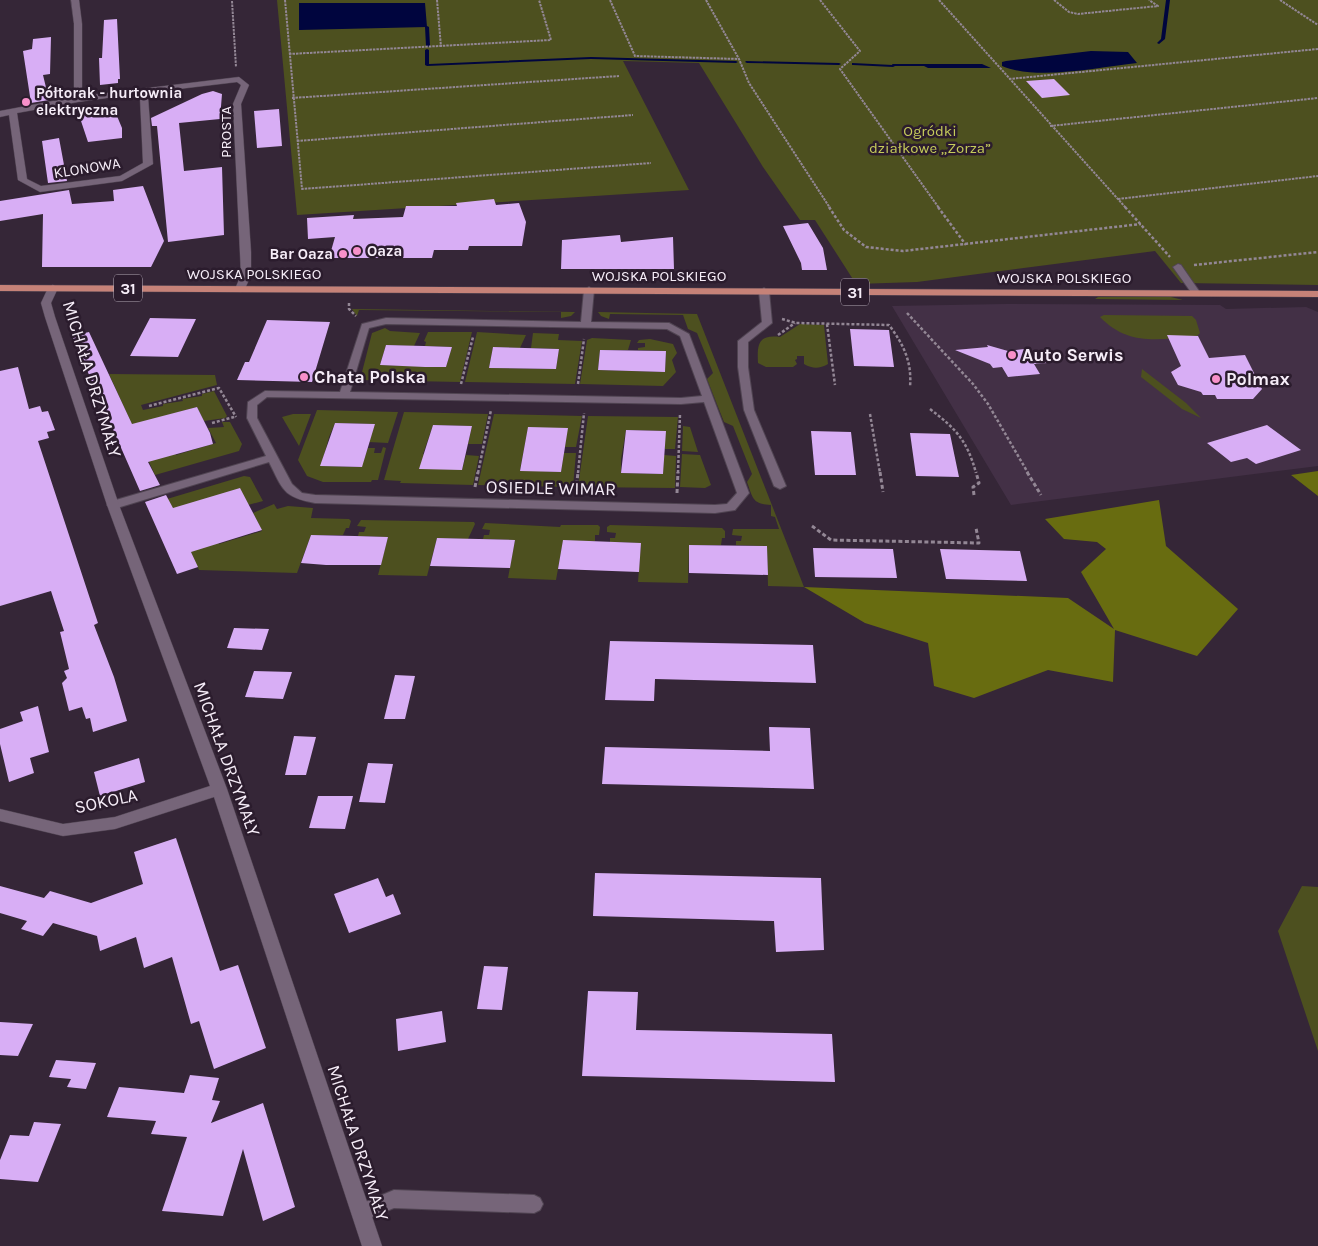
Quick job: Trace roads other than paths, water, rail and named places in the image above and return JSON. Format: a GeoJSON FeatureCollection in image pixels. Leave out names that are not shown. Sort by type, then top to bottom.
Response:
{"type":"FeatureCollection","features":[{"type":"Feature","properties":{"kind":"main road","name":"WOJSKA POLSKIEGO"},"geometry":{"type":"LineString","coordinates":[[0,288],[1318,294]]}},
{"type":"Feature","properties":{"kind":"street"},"geometry":{"type":"LineString","coordinates":[[0,114],[78,99],[78,24],[75,0]]}},
{"type":"Feature","properties":{"kind":"street","name":"PROSTA"},"geometry":{"type":"LineString","coordinates":[[78,99],[239,79],[244,85],[237,104],[246,252],[246,275],[240,289]]}},
{"type":"Feature","properties":{"kind":"street","name":"KLONOWA"},"geometry":{"type":"LineString","coordinates":[[13,113],[23,180],[40,189],[122,178],[148,164],[144,97],[138,92]]}},
{"type":"Feature","properties":{"kind":"street","name":"MICHAŁA DRZYMAŁY"},"geometry":{"type":"LineString","coordinates":[[52,288],[46,303],[113,505],[219,789],[372,1246]]}},
{"type":"Feature","properties":{"kind":"street","name":"SOKOLA"},"geometry":{"type":"LineString","coordinates":[[0,815],[63,830],[115,823],[219,789]]}},
{"type":"Feature","properties":{"kind":"lane"},"geometry":{"type":"LineString","coordinates":[[1178,267],[1196,293]]}},
{"type":"Feature","properties":{"kind":"lane"},"geometry":{"type":"LineString","coordinates":[[586,323],[589,290]]}},
{"type":"Feature","properties":{"kind":"lane"},"geometry":{"type":"LineString","coordinates":[[764,291],[767,323],[743,341],[742,367],[749,410],[780,486]]}},
{"type":"Feature","properties":{"kind":"lane","name":"OSIEDLE WIMAR"},"geometry":{"type":"LineString","coordinates":[[386,321],[586,323],[669,326],[684,334],[742,493],[731,506],[677,508],[472,504],[348,501],[298,496],[287,486],[252,416],[252,404],[265,394],[344,395],[365,326],[386,321]]}},
{"type":"Feature","properties":{"kind":"lane"},"geometry":{"type":"LineString","coordinates":[[344,395],[681,401],[708,398]]}},
{"type":"Feature","properties":{"kind":"lane"},"geometry":{"type":"LineString","coordinates":[[113,505],[272,458]]}},
{"type":"Feature","properties":{"kind":"lane"},"geometry":{"type":"LineString","coordinates":[[362,1212],[394,1199],[534,1204]]}},
{"type":"Feature","properties":{"kind":"waterway"},"geometry":{"type":"LineString","coordinates":[[1159,43],[1163,39],[1168,0]]}},
{"type":"Feature","properties":{"kind":"waterway"},"geometry":{"type":"LineString","coordinates":[[427,27],[428,46]]}},
{"type":"Feature","properties":{"kind":"waterway"},"geometry":{"type":"LineString","coordinates":[[427,50],[427,65],[591,58],[736,62]]}},
{"type":"Feature","properties":{"kind":"waterway"},"geometry":{"type":"LineString","coordinates":[[747,62],[839,64]]}},
{"type":"Feature","properties":{"kind":"waterway"},"geometry":{"type":"LineString","coordinates":[[853,64],[893,66]]}},
{"type":"Feature","properties":{"kind":"place","name":"Półtorak - hurtownia elektryczna"},"geometry":{"type":"Point","coordinates":[26,102]}},
{"type":"Feature","properties":{"kind":"place","name":"Oaza"},"geometry":{"type":"Point","coordinates":[357,251]}},
{"type":"Feature","properties":{"kind":"place","name":"Bar Oaza"},"geometry":{"type":"Point","coordinates":[343,254]}},
{"type":"Feature","properties":{"kind":"place","name":"Auto Serwis"},"geometry":{"type":"Point","coordinates":[1012,355]}},
{"type":"Feature","properties":{"kind":"place","name":"Chata Polska"},"geometry":{"type":"Point","coordinates":[304,377]}},
{"type":"Feature","properties":{"kind":"place","name":"Polmax"},"geometry":{"type":"Point","coordinates":[1216,379]}},
{"type":"Feature","properties":{"kind":"park label","name":"Ogródki działkowe „Zorza”"},"geometry":{"type":"Point","coordinates":[930,140]}}]}
